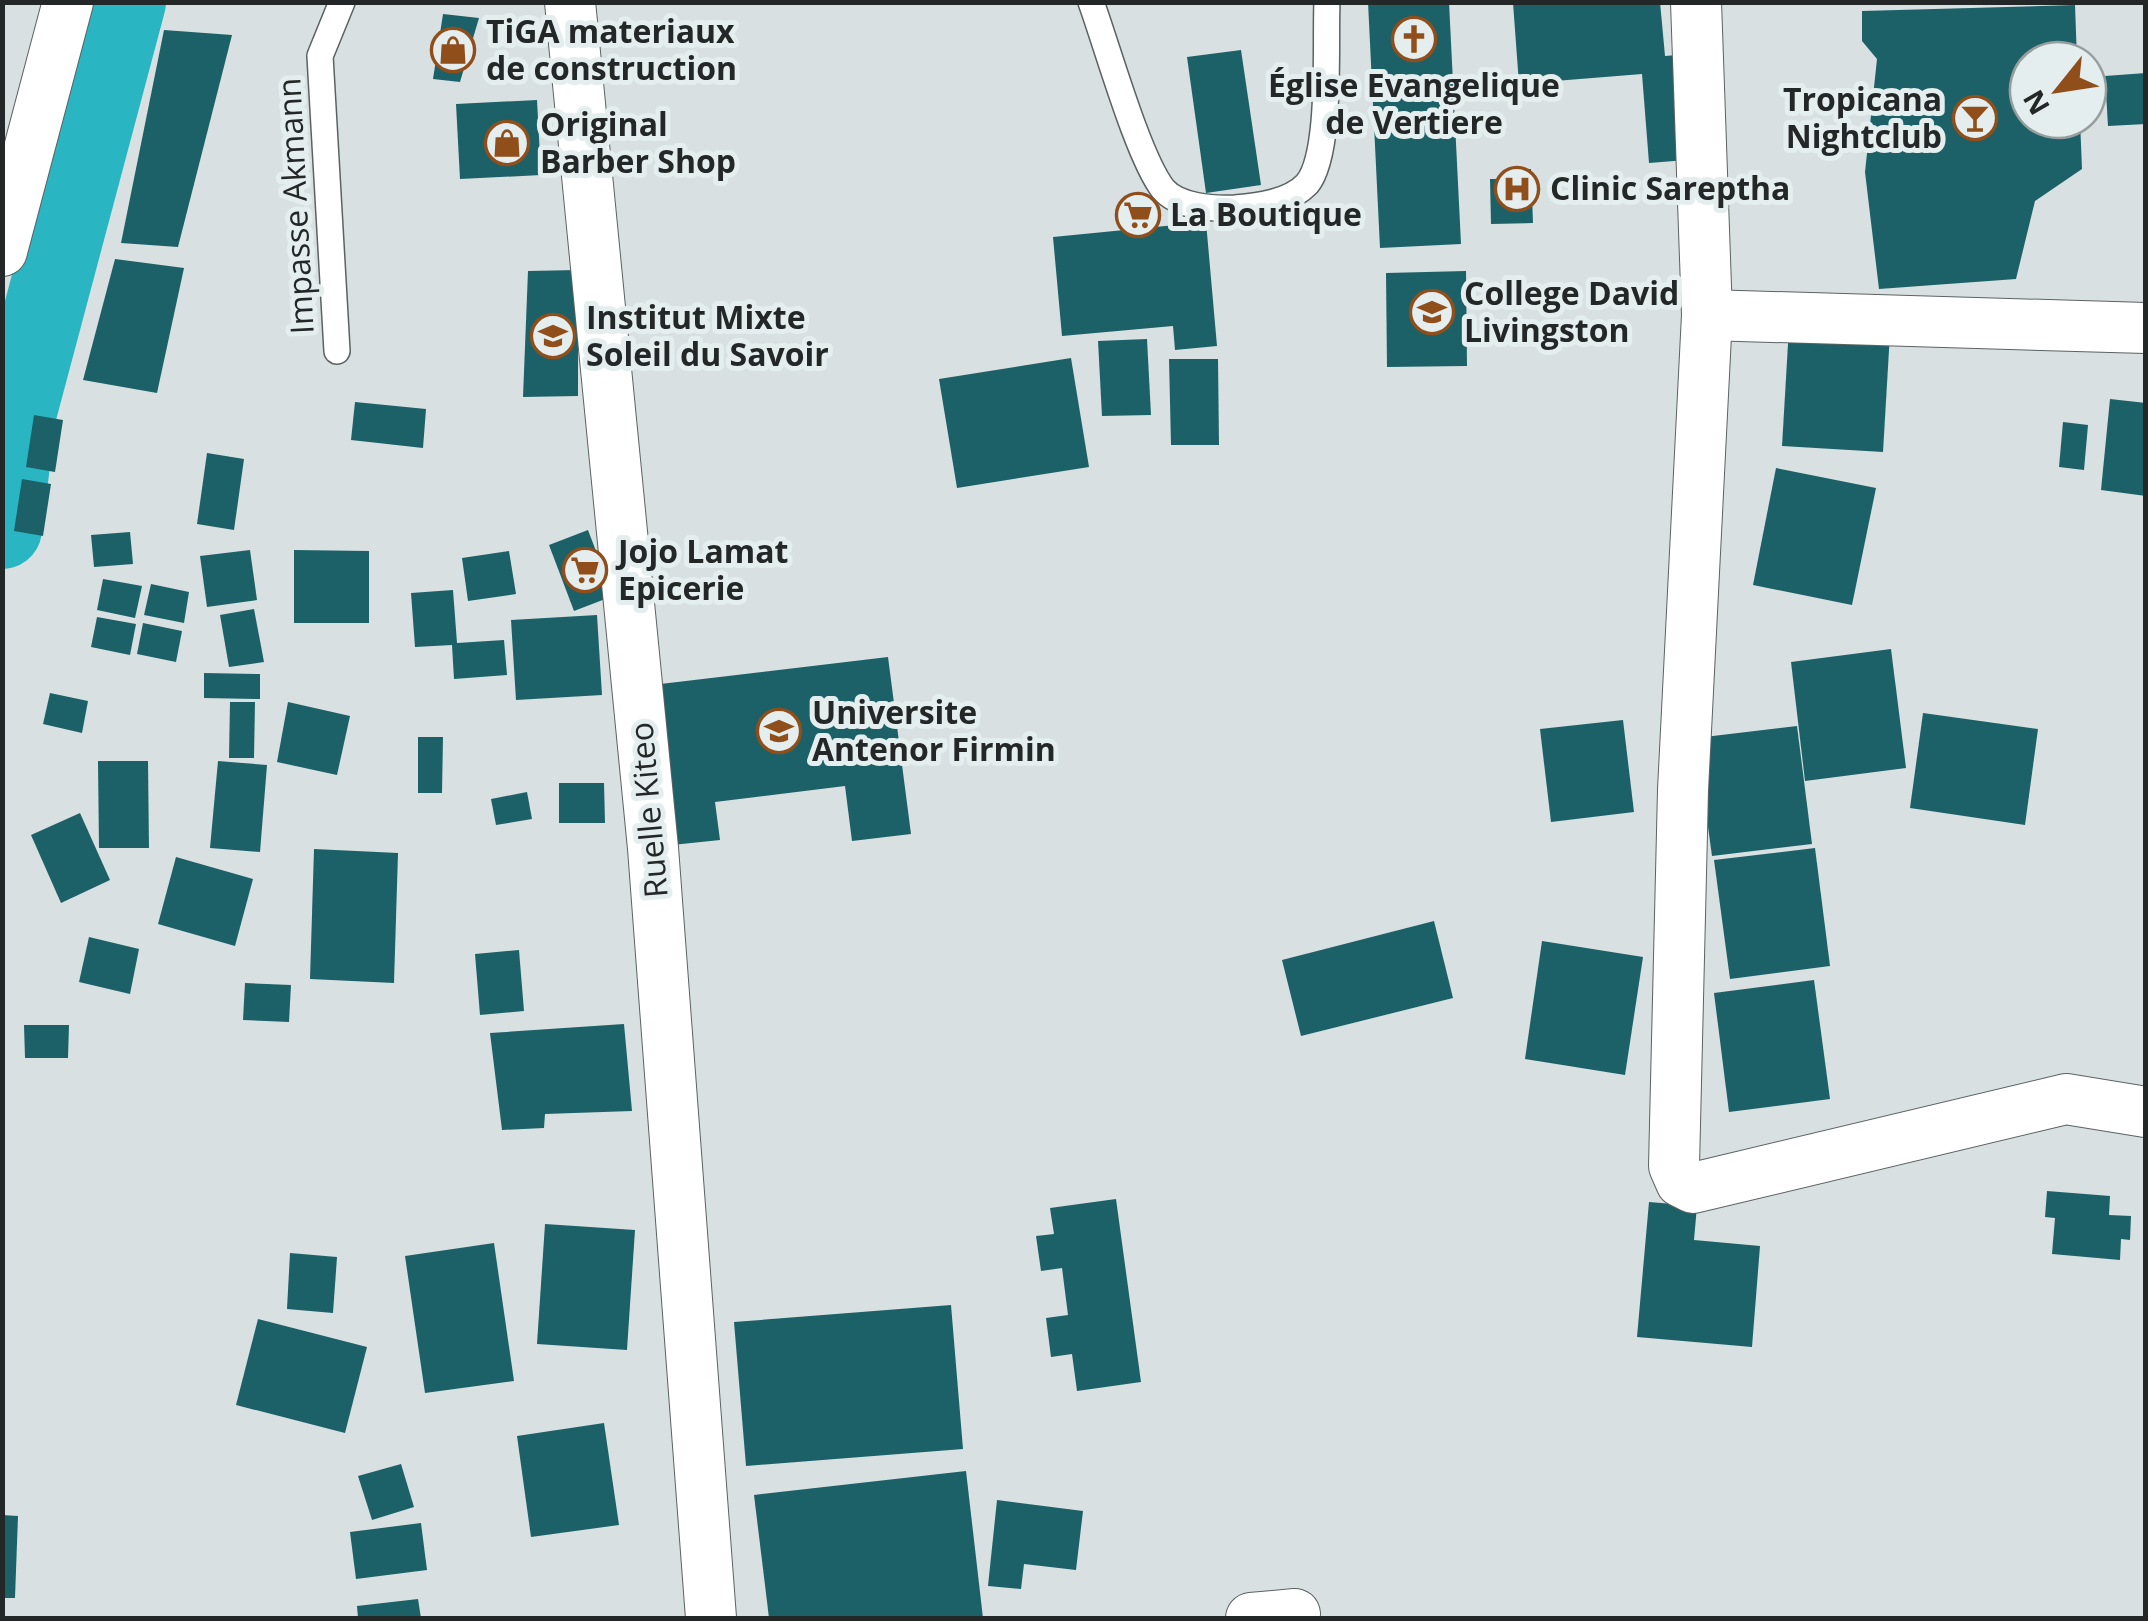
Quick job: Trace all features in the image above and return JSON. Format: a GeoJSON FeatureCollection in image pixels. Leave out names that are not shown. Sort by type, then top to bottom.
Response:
{"type":"FeatureCollection","features":[{"type":"Feature","properties":{"kind":"street"},"geometry":{"type":"LineString","coordinates":[[2,251],[68,2]]}},
{"type":"Feature","properties":{"kind":"street","name":"Ruelle Kiteo"},"geometry":{"type":"LineString","coordinates":[[570,2],[653,848],[711,1618]]}},
{"type":"Feature","properties":{"kind":"street"},"geometry":{"type":"LineString","coordinates":[[1696,2],[1707,315],[1683,790],[1674,1166],[1681,1182],[1692,1188],[2066,1099],[2146,1112]]}},
{"type":"Feature","properties":{"kind":"street"},"geometry":{"type":"LineString","coordinates":[[1707,315],[2146,328]]}},
{"type":"Feature","properties":{"kind":"lane","name":"Impasse Akmann"},"geometry":{"type":"LineString","coordinates":[[337,351],[320,56],[342,2]]}},
{"type":"Feature","properties":{"kind":"lane"},"geometry":{"type":"LineString","coordinates":[[1091,2],[1148,159],[1164,190],[1184,204],[1232,208],[1276,202],[1306,186],[1320,161],[1327,2]]}},
{"type":"Feature","properties":{"kind":"building"},"geometry":{"type":"Polygon","coordinates":[[[1368,2],[1449,2],[1461,244],[1380,248],[1368,2]]]}},
{"type":"Feature","properties":{"kind":"building"},"geometry":{"type":"Polygon","coordinates":[[[1660,2],[1665,56],[1689,54],[1699,159],[1649,163],[1642,74],[1519,84],[1513,3],[1660,2]]]}},
{"type":"Feature","properties":{"kind":"building"},"geometry":{"type":"Polygon","coordinates":[[[2075,5],[2076,40],[2008,40],[2008,140],[2081,140],[2082,169],[2035,201],[2016,279],[1879,289],[1865,172],[1877,59],[1862,41],[1862,11],[2075,5]]]}},
{"type":"Feature","properties":{"kind":"building"},"geometry":{"type":"Polygon","coordinates":[[[443,14],[479,18],[460,82],[433,79],[443,14]]]}},
{"type":"Feature","properties":{"kind":"building"},"geometry":{"type":"Polygon","coordinates":[[[164,30],[232,35],[178,247],[121,243],[164,30]]]}},
{"type":"Feature","properties":{"kind":"building"},"geometry":{"type":"Polygon","coordinates":[[[1241,50],[1261,185],[1206,193],[1187,57],[1241,50]]]}},
{"type":"Feature","properties":{"kind":"building"},"geometry":{"type":"Polygon","coordinates":[[[2146,73],[2146,124],[2108,126],[2108,76],[2146,73]]]}},
{"type":"Feature","properties":{"kind":"building"},"geometry":{"type":"Polygon","coordinates":[[[537,100],[541,175],[460,179],[456,104],[537,100]]]}},
{"type":"Feature","properties":{"kind":"building"},"geometry":{"type":"Polygon","coordinates":[[[1520,169],[1531,169],[1533,223],[1491,224],[1490,179],[1520,179],[1520,169]]]}},
{"type":"Feature","properties":{"kind":"building"},"geometry":{"type":"Polygon","coordinates":[[[1206,222],[1217,346],[1175,350],[1173,326],[1062,336],[1053,237],[1206,222]]]}},
{"type":"Feature","properties":{"kind":"building"},"geometry":{"type":"Polygon","coordinates":[[[115,259],[184,268],[157,393],[83,380],[115,259]]]}},
{"type":"Feature","properties":{"kind":"building"},"geometry":{"type":"Polygon","coordinates":[[[578,270],[578,396],[523,397],[528,271],[578,270]]]}},
{"type":"Feature","properties":{"kind":"building"},"geometry":{"type":"Polygon","coordinates":[[[1466,271],[1467,366],[1387,367],[1386,273],[1466,271]]]}},
{"type":"Feature","properties":{"kind":"building"},"geometry":{"type":"Polygon","coordinates":[[[1789,327],[1890,333],[1883,452],[1782,446],[1789,327]]]}},
{"type":"Feature","properties":{"kind":"building"},"geometry":{"type":"Polygon","coordinates":[[[1147,339],[1151,415],[1102,416],[1098,341],[1147,339]]]}},
{"type":"Feature","properties":{"kind":"building"},"geometry":{"type":"Polygon","coordinates":[[[1071,358],[1089,467],[957,488],[939,379],[1071,358]]]}},
{"type":"Feature","properties":{"kind":"building"},"geometry":{"type":"Polygon","coordinates":[[[1169,359],[1218,359],[1219,445],[1171,445],[1169,359]]]}},
{"type":"Feature","properties":{"kind":"building"},"geometry":{"type":"Polygon","coordinates":[[[2110,399],[2146,403],[2146,496],[2101,490],[2110,399]]]}},
{"type":"Feature","properties":{"kind":"building"},"geometry":{"type":"Polygon","coordinates":[[[355,402],[426,409],[423,448],[351,440],[355,402]]]}},
{"type":"Feature","properties":{"kind":"building"},"geometry":{"type":"Polygon","coordinates":[[[34,415],[63,420],[55,472],[26,467],[34,415]]]}},
{"type":"Feature","properties":{"kind":"building"},"geometry":{"type":"Polygon","coordinates":[[[2063,422],[2088,425],[2084,470],[2059,467],[2063,422]]]}},
{"type":"Feature","properties":{"kind":"building"},"geometry":{"type":"Polygon","coordinates":[[[207,453],[244,459],[234,530],[197,524],[207,453]]]}},
{"type":"Feature","properties":{"kind":"building"},"geometry":{"type":"Polygon","coordinates":[[[1776,468],[1876,488],[1852,605],[1753,585],[1776,468]]]}},
{"type":"Feature","properties":{"kind":"building"},"geometry":{"type":"Polygon","coordinates":[[[22,479],[51,484],[43,536],[14,531],[22,479]]]}},
{"type":"Feature","properties":{"kind":"building"},"geometry":{"type":"Polygon","coordinates":[[[588,530],[613,596],[574,611],[549,545],[588,530]]]}},
{"type":"Feature","properties":{"kind":"building"},"geometry":{"type":"Polygon","coordinates":[[[130,532],[133,564],[94,567],[91,535],[130,532]]]}},
{"type":"Feature","properties":{"kind":"building"},"geometry":{"type":"Polygon","coordinates":[[[250,550],[257,600],[207,607],[200,556],[250,550]]]}},
{"type":"Feature","properties":{"kind":"building"},"geometry":{"type":"Polygon","coordinates":[[[294,550],[369,551],[369,623],[294,623],[294,550]]]}},
{"type":"Feature","properties":{"kind":"building"},"geometry":{"type":"Polygon","coordinates":[[[509,551],[516,594],[468,601],[462,558],[509,551]]]}},
{"type":"Feature","properties":{"kind":"building"},"geometry":{"type":"Polygon","coordinates":[[[103,579],[142,586],[135,618],[97,610],[103,579]]]}},
{"type":"Feature","properties":{"kind":"building"},"geometry":{"type":"Polygon","coordinates":[[[151,584],[189,592],[184,623],[144,615],[151,584]]]}},
{"type":"Feature","properties":{"kind":"building"},"geometry":{"type":"Polygon","coordinates":[[[453,590],[457,643],[504,640],[507,675],[454,679],[452,645],[415,647],[411,593],[453,590]]]}},
{"type":"Feature","properties":{"kind":"building"},"geometry":{"type":"Polygon","coordinates":[[[254,609],[264,662],[229,667],[220,615],[254,609]]]}},
{"type":"Feature","properties":{"kind":"building"},"geometry":{"type":"Polygon","coordinates":[[[597,615],[602,695],[516,700],[511,620],[597,615]]]}},
{"type":"Feature","properties":{"kind":"building"},"geometry":{"type":"Polygon","coordinates":[[[97,617],[136,624],[130,655],[91,647],[97,617]]]}},
{"type":"Feature","properties":{"kind":"building"},"geometry":{"type":"Polygon","coordinates":[[[143,623],[182,631],[176,662],[137,654],[143,623]]]}},
{"type":"Feature","properties":{"kind":"building"},"geometry":{"type":"Polygon","coordinates":[[[1891,649],[1906,768],[1805,781],[1791,662],[1891,649]]]}},
{"type":"Feature","properties":{"kind":"building"},"geometry":{"type":"Polygon","coordinates":[[[888,657],[911,834],[852,841],[845,786],[715,802],[720,840],[672,845],[652,685],[888,657]]]}},
{"type":"Feature","properties":{"kind":"building"},"geometry":{"type":"Polygon","coordinates":[[[204,673],[260,674],[260,699],[204,698],[204,673]]]}},
{"type":"Feature","properties":{"kind":"building"},"geometry":{"type":"Polygon","coordinates":[[[50,693],[88,701],[82,733],[43,724],[50,693]]]}},
{"type":"Feature","properties":{"kind":"building"},"geometry":{"type":"Polygon","coordinates":[[[230,702],[255,702],[254,758],[229,758],[230,702]]]}},
{"type":"Feature","properties":{"kind":"building"},"geometry":{"type":"Polygon","coordinates":[[[288,702],[350,716],[337,775],[277,762],[288,702]]]}},
{"type":"Feature","properties":{"kind":"building"},"geometry":{"type":"Polygon","coordinates":[[[1923,713],[2038,729],[2025,825],[1910,808],[1923,713]]]}},
{"type":"Feature","properties":{"kind":"building"},"geometry":{"type":"Polygon","coordinates":[[[1623,720],[1634,812],[1551,822],[1540,729],[1623,720]]]}},
{"type":"Feature","properties":{"kind":"building"},"geometry":{"type":"Polygon","coordinates":[[[1797,726],[1812,844],[1712,856],[1696,738],[1797,726]]]}},
{"type":"Feature","properties":{"kind":"building"},"geometry":{"type":"Polygon","coordinates":[[[418,737],[443,737],[442,793],[418,793],[418,737]]]}},
{"type":"Feature","properties":{"kind":"building"},"geometry":{"type":"Polygon","coordinates":[[[98,761],[148,761],[149,848],[99,848],[98,761]]]}},
{"type":"Feature","properties":{"kind":"building"},"geometry":{"type":"Polygon","coordinates":[[[218,761],[267,765],[260,852],[210,848],[218,761]]]}},
{"type":"Feature","properties":{"kind":"building"},"geometry":{"type":"Polygon","coordinates":[[[559,783],[604,783],[605,823],[559,823],[559,783]]]}},
{"type":"Feature","properties":{"kind":"building"},"geometry":{"type":"Polygon","coordinates":[[[527,792],[532,819],[496,825],[491,799],[527,792]]]}},
{"type":"Feature","properties":{"kind":"building"},"geometry":{"type":"Polygon","coordinates":[[[80,813],[110,880],[61,903],[31,835],[80,813]]]}},
{"type":"Feature","properties":{"kind":"building"},"geometry":{"type":"Polygon","coordinates":[[[1815,848],[1830,966],[1730,979],[1714,860],[1815,848]]]}},
{"type":"Feature","properties":{"kind":"building"},"geometry":{"type":"Polygon","coordinates":[[[314,849],[398,853],[394,983],[310,979],[314,849]]]}},
{"type":"Feature","properties":{"kind":"building"},"geometry":{"type":"Polygon","coordinates":[[[176,857],[253,879],[235,946],[158,924],[176,857]]]}},
{"type":"Feature","properties":{"kind":"building"},"geometry":{"type":"Polygon","coordinates":[[[1434,921],[1453,998],[1301,1036],[1282,960],[1434,921]]]}},
{"type":"Feature","properties":{"kind":"building"},"geometry":{"type":"Polygon","coordinates":[[[89,937],[139,949],[130,994],[79,982],[89,937]]]}},
{"type":"Feature","properties":{"kind":"building"},"geometry":{"type":"Polygon","coordinates":[[[1542,941],[1643,957],[1625,1075],[1525,1059],[1542,941]]]}},
{"type":"Feature","properties":{"kind":"building"},"geometry":{"type":"Polygon","coordinates":[[[519,950],[524,1011],[480,1015],[475,954],[519,950]]]}},
{"type":"Feature","properties":{"kind":"building"},"geometry":{"type":"Polygon","coordinates":[[[1814,980],[1830,1099],[1729,1112],[1714,993],[1814,980]]]}},
{"type":"Feature","properties":{"kind":"building"},"geometry":{"type":"Polygon","coordinates":[[[245,983],[291,985],[289,1022],[243,1020],[245,983]]]}},
{"type":"Feature","properties":{"kind":"building"},"geometry":{"type":"Polygon","coordinates":[[[624,1024],[632,1111],[545,1114],[544,1128],[502,1130],[490,1033],[624,1024]]]}},
{"type":"Feature","properties":{"kind":"building"},"geometry":{"type":"Polygon","coordinates":[[[24,1025],[69,1025],[68,1058],[25,1058],[24,1025]]]}},
{"type":"Feature","properties":{"kind":"building"},"geometry":{"type":"Polygon","coordinates":[[[2047,1191],[2110,1196],[2109,1215],[2131,1216],[2130,1240],[2121,1239],[2120,1260],[2052,1254],[2055,1218],[2045,1217],[2047,1191]]]}},
{"type":"Feature","properties":{"kind":"building"},"geometry":{"type":"Polygon","coordinates":[[[1116,1199],[1141,1382],[1077,1391],[1072,1354],[1051,1357],[1046,1318],[1068,1315],[1062,1268],[1041,1271],[1036,1236],[1054,1234],[1050,1208],[1116,1199]]]}},
{"type":"Feature","properties":{"kind":"building"},"geometry":{"type":"Polygon","coordinates":[[[1649,1202],[1697,1206],[1694,1240],[1760,1246],[1752,1347],[1637,1337],[1649,1202]]]}},
{"type":"Feature","properties":{"kind":"building"},"geometry":{"type":"Polygon","coordinates":[[[545,1224],[635,1230],[627,1350],[537,1344],[545,1224]]]}},
{"type":"Feature","properties":{"kind":"building"},"geometry":{"type":"Polygon","coordinates":[[[494,1243],[514,1381],[425,1393],[405,1256],[494,1243]]]}},
{"type":"Feature","properties":{"kind":"building"},"geometry":{"type":"Polygon","coordinates":[[[290,1253],[337,1257],[333,1313],[287,1309],[290,1253]]]}},
{"type":"Feature","properties":{"kind":"building"},"geometry":{"type":"Polygon","coordinates":[[[951,1305],[963,1449],[746,1466],[734,1322],[951,1305]]]}},
{"type":"Feature","properties":{"kind":"building"},"geometry":{"type":"Polygon","coordinates":[[[258,1319],[367,1347],[345,1433],[236,1405],[258,1319]]]}},
{"type":"Feature","properties":{"kind":"building"},"geometry":{"type":"Polygon","coordinates":[[[604,1423],[619,1525],[531,1537],[517,1436],[604,1423]]]}},
{"type":"Feature","properties":{"kind":"building"},"geometry":{"type":"Polygon","coordinates":[[[401,1464],[414,1507],[372,1520],[358,1476],[401,1464]]]}},
{"type":"Feature","properties":{"kind":"building"},"geometry":{"type":"Polygon","coordinates":[[[966,1471],[983,1618],[769,1618],[754,1495],[966,1471]]]}},
{"type":"Feature","properties":{"kind":"building"},"geometry":{"type":"Polygon","coordinates":[[[997,1500],[1083,1511],[1076,1570],[1024,1564],[1021,1589],[988,1586],[997,1500]]]}},
{"type":"Feature","properties":{"kind":"building"},"geometry":{"type":"Polygon","coordinates":[[[2,1515],[18,1516],[15,1598],[2,1598],[2,1515]]]}},
{"type":"Feature","properties":{"kind":"building"},"geometry":{"type":"Polygon","coordinates":[[[421,1523],[427,1570],[356,1579],[350,1532],[421,1523]]]}},
{"type":"Feature","properties":{"kind":"building"},"geometry":{"type":"Polygon","coordinates":[[[418,1599],[421,1618],[358,1618],[357,1606],[418,1599]]]}},
{"type":"Feature","properties":{"kind":"waterway"},"geometry":{"type":"LineString","coordinates":[[2,529],[16,415],[126,2]]}},
{"type":"Feature","properties":{"kind":"place","name":"Église Evangelique de Vertiere"},"geometry":{"type":"Point","coordinates":[1414,39]}},
{"type":"Feature","properties":{"kind":"place","name":"TiGA materiaux de construction"},"geometry":{"type":"Point","coordinates":[453,50]}},
{"type":"Feature","properties":{"kind":"place","name":"Tropicana Nightclub"},"geometry":{"type":"Point","coordinates":[1975,118]}},
{"type":"Feature","properties":{"kind":"place","name":"Original Barber Shop"},"geometry":{"type":"Point","coordinates":[507,143]}},
{"type":"Feature","properties":{"kind":"place","name":"Clinic Sareptha"},"geometry":{"type":"Point","coordinates":[1517,189]}},
{"type":"Feature","properties":{"kind":"place","name":"La Boutique"},"geometry":{"type":"Point","coordinates":[1138,215]}},
{"type":"Feature","properties":{"kind":"place","name":"College David Livingston"},"geometry":{"type":"Point","coordinates":[1432,312]}},
{"type":"Feature","properties":{"kind":"place","name":"Institut Mixte Soleil du Savoir"},"geometry":{"type":"Point","coordinates":[553,336]}},
{"type":"Feature","properties":{"kind":"place","name":"Jojo Lamat Epicerie"},"geometry":{"type":"Point","coordinates":[585,570]}},
{"type":"Feature","properties":{"kind":"place","name":"Universite Antenor Firmin"},"geometry":{"type":"Point","coordinates":[779,731]}}]}
